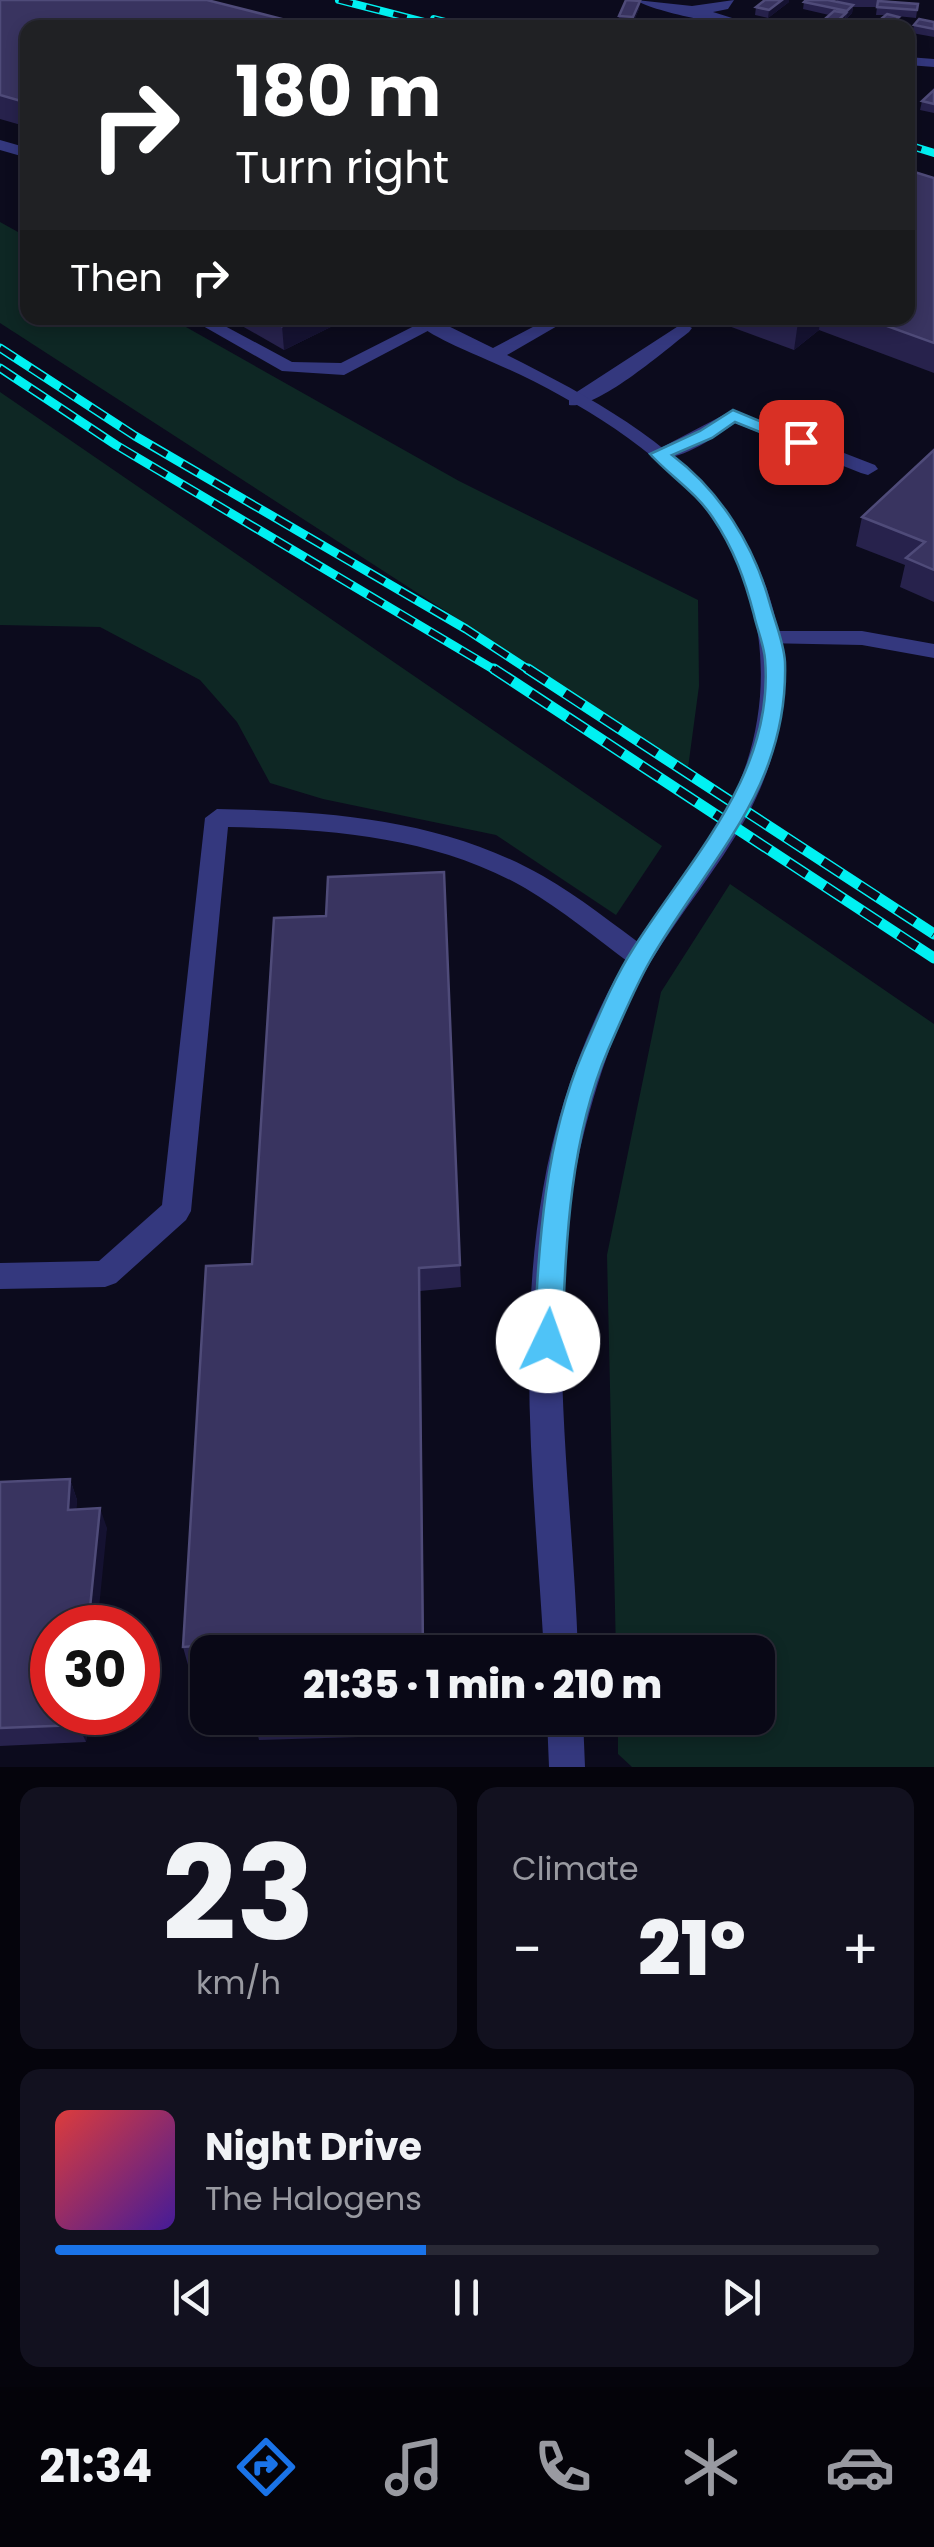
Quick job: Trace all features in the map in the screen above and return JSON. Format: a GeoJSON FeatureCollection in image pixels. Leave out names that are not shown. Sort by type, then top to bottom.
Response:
{"type":"FeatureCollection","features":[{"type":"Feature","properties":{"kind":"street"},"geometry":{"type":"LineString","coordinates":[[643,0],[665,9],[726,20]]}},
{"type":"Feature","properties":{"kind":"street"},"geometry":{"type":"LineString","coordinates":[[696,12],[723,6],[727,0]]}},
{"type":"Feature","properties":{"kind":"street"},"geometry":{"type":"LineString","coordinates":[[211,325],[288,367],[344,369],[419,325]]}},
{"type":"Feature","properties":{"kind":"street"},"geometry":{"type":"LineString","coordinates":[[434,325],[623,426],[682,471],[720,514],[751,568],[775,658],[772,713],[758,771],[734,820],[640,957],[594,1054],[570,1132],[553,1232],[546,1378],[560,1635]]}},
{"type":"Feature","properties":{"kind":"street"},"geometry":{"type":"LineString","coordinates":[[492,356],[549,325]]}},
{"type":"Feature","properties":{"kind":"street"},"geometry":{"type":"LineString","coordinates":[[576,401],[611,381],[684,328]]}},
{"type":"Feature","properties":{"kind":"street"},"geometry":{"type":"LineString","coordinates":[[659,454],[706,435],[733,416],[868,469]]}},
{"type":"Feature","properties":{"kind":"street"},"geometry":{"type":"LineString","coordinates":[[770,638],[862,638],[934,651]]}},
{"type":"Feature","properties":{"kind":"street"},"geometry":{"type":"LineString","coordinates":[[0,1276],[105,1274],[176,1212],[217,818],[306,819],[439,841],[534,882],[640,957]]}},
{"type":"Feature","properties":{"kind":"street"},"geometry":{"type":"LineString","coordinates":[[566,1735],[567,1767]]}},
{"type":"Feature","properties":{"kind":"green space"},"geometry":{"type":"Polygon","coordinates":[[[0,222],[20,233],[20,325],[182,325],[459,481],[698,600],[699,686],[688,768],[0,323],[0,222]]]}},
{"type":"Feature","properties":{"kind":"green space"},"geometry":{"type":"Polygon","coordinates":[[[0,392],[662,846],[616,915],[496,835],[323,799],[270,783],[237,722],[200,680],[100,627],[0,625],[0,392]]]}},
{"type":"Feature","properties":{"kind":"green space"},"geometry":{"type":"Polygon","coordinates":[[[730,884],[934,1024],[934,1767],[632,1767],[618,1754],[618,1735],[775,1735],[775,1635],[616,1635],[607,1255],[661,992],[730,884]]]}},
{"type":"Feature","properties":{"kind":"building"},"geometry":{"type":"Polygon","coordinates":[[[0,0],[207,0],[286,20],[20,20],[20,101],[0,95],[0,0]]]}},
{"type":"Feature","properties":{"kind":"building"},"geometry":{"type":"Polygon","coordinates":[[[626,0],[640,1],[633,17],[619,16],[626,0]]]}},
{"type":"Feature","properties":{"kind":"building"},"geometry":{"type":"Polygon","coordinates":[[[765,0],[782,0],[769,10],[756,7],[765,0]]]}},
{"type":"Feature","properties":{"kind":"building"},"geometry":{"type":"Polygon","coordinates":[[[806,0],[828,0],[853,5],[847,11],[806,0]]]}},
{"type":"Feature","properties":{"kind":"building"},"geometry":{"type":"Polygon","coordinates":[[[878,1],[918,4],[917,10],[877,7],[878,1]]]}},
{"type":"Feature","properties":{"kind":"building"},"geometry":{"type":"Polygon","coordinates":[[[834,11],[846,13],[838,20],[824,20],[834,11]]]}},
{"type":"Feature","properties":{"kind":"building"},"geometry":{"type":"Polygon","coordinates":[[[887,14],[899,17],[895,20],[880,20],[887,14]]]}},
{"type":"Feature","properties":{"kind":"building"},"geometry":{"type":"Polygon","coordinates":[[[919,19],[934,22],[934,29],[915,25],[919,19]]]}},
{"type":"Feature","properties":{"kind":"building"},"geometry":{"type":"Polygon","coordinates":[[[934,90],[934,104],[922,101],[934,90]]]}},
{"type":"Feature","properties":{"kind":"building"},"geometry":{"type":"Polygon","coordinates":[[[915,172],[934,178],[934,343],[884,325],[915,325],[915,172]]]}},
{"type":"Feature","properties":{"kind":"building"},"geometry":{"type":"Polygon","coordinates":[[[934,450],[934,570],[906,558],[925,542],[862,517],[934,450]]]}},
{"type":"Feature","properties":{"kind":"building"},"geometry":{"type":"Polygon","coordinates":[[[444,872],[460,1265],[419,1268],[423,1635],[190,1635],[190,1647],[183,1647],[206,1266],[252,1264],[274,918],[326,916],[328,877],[444,872]]]}},
{"type":"Feature","properties":{"kind":"building"},"geometry":{"type":"Polygon","coordinates":[[[70,1479],[68,1510],[100,1508],[90,1605],[30,1605],[30,1727],[0,1728],[0,1482],[70,1479]]]}},
{"type":"Feature","properties":{"kind":"railway"},"geometry":{"type":"LineString","coordinates":[[339,0],[417,20]]}},
{"type":"Feature","properties":{"kind":"railway"},"geometry":{"type":"LineString","coordinates":[[434,19],[438,20]]}},
{"type":"Feature","properties":{"kind":"railway"},"geometry":{"type":"LineString","coordinates":[[915,147],[934,153]]}},
{"type":"Feature","properties":{"kind":"railway"},"geometry":{"type":"LineString","coordinates":[[0,348],[135,436],[466,629],[532,672]]}},
{"type":"Feature","properties":{"kind":"railway"},"geometry":{"type":"LineString","coordinates":[[0,368],[116,445],[498,672]]}},
{"type":"Feature","properties":{"kind":"railway"},"geometry":{"type":"LineString","coordinates":[[494,669],[934,958]]}},
{"type":"Feature","properties":{"kind":"railway"},"geometry":{"type":"LineString","coordinates":[[528,669],[934,934]]}},
{"type":"Feature","properties":{"kind":"route"},"geometry":{"type":"LineString","coordinates":[[548,1341],[553,1232],[570,1132],[594,1054],[640,957],[734,820],[758,771],[772,713],[775,658],[751,568],[720,514],[682,471],[659,454],[706,435],[733,416],[801,442]]}}]}
